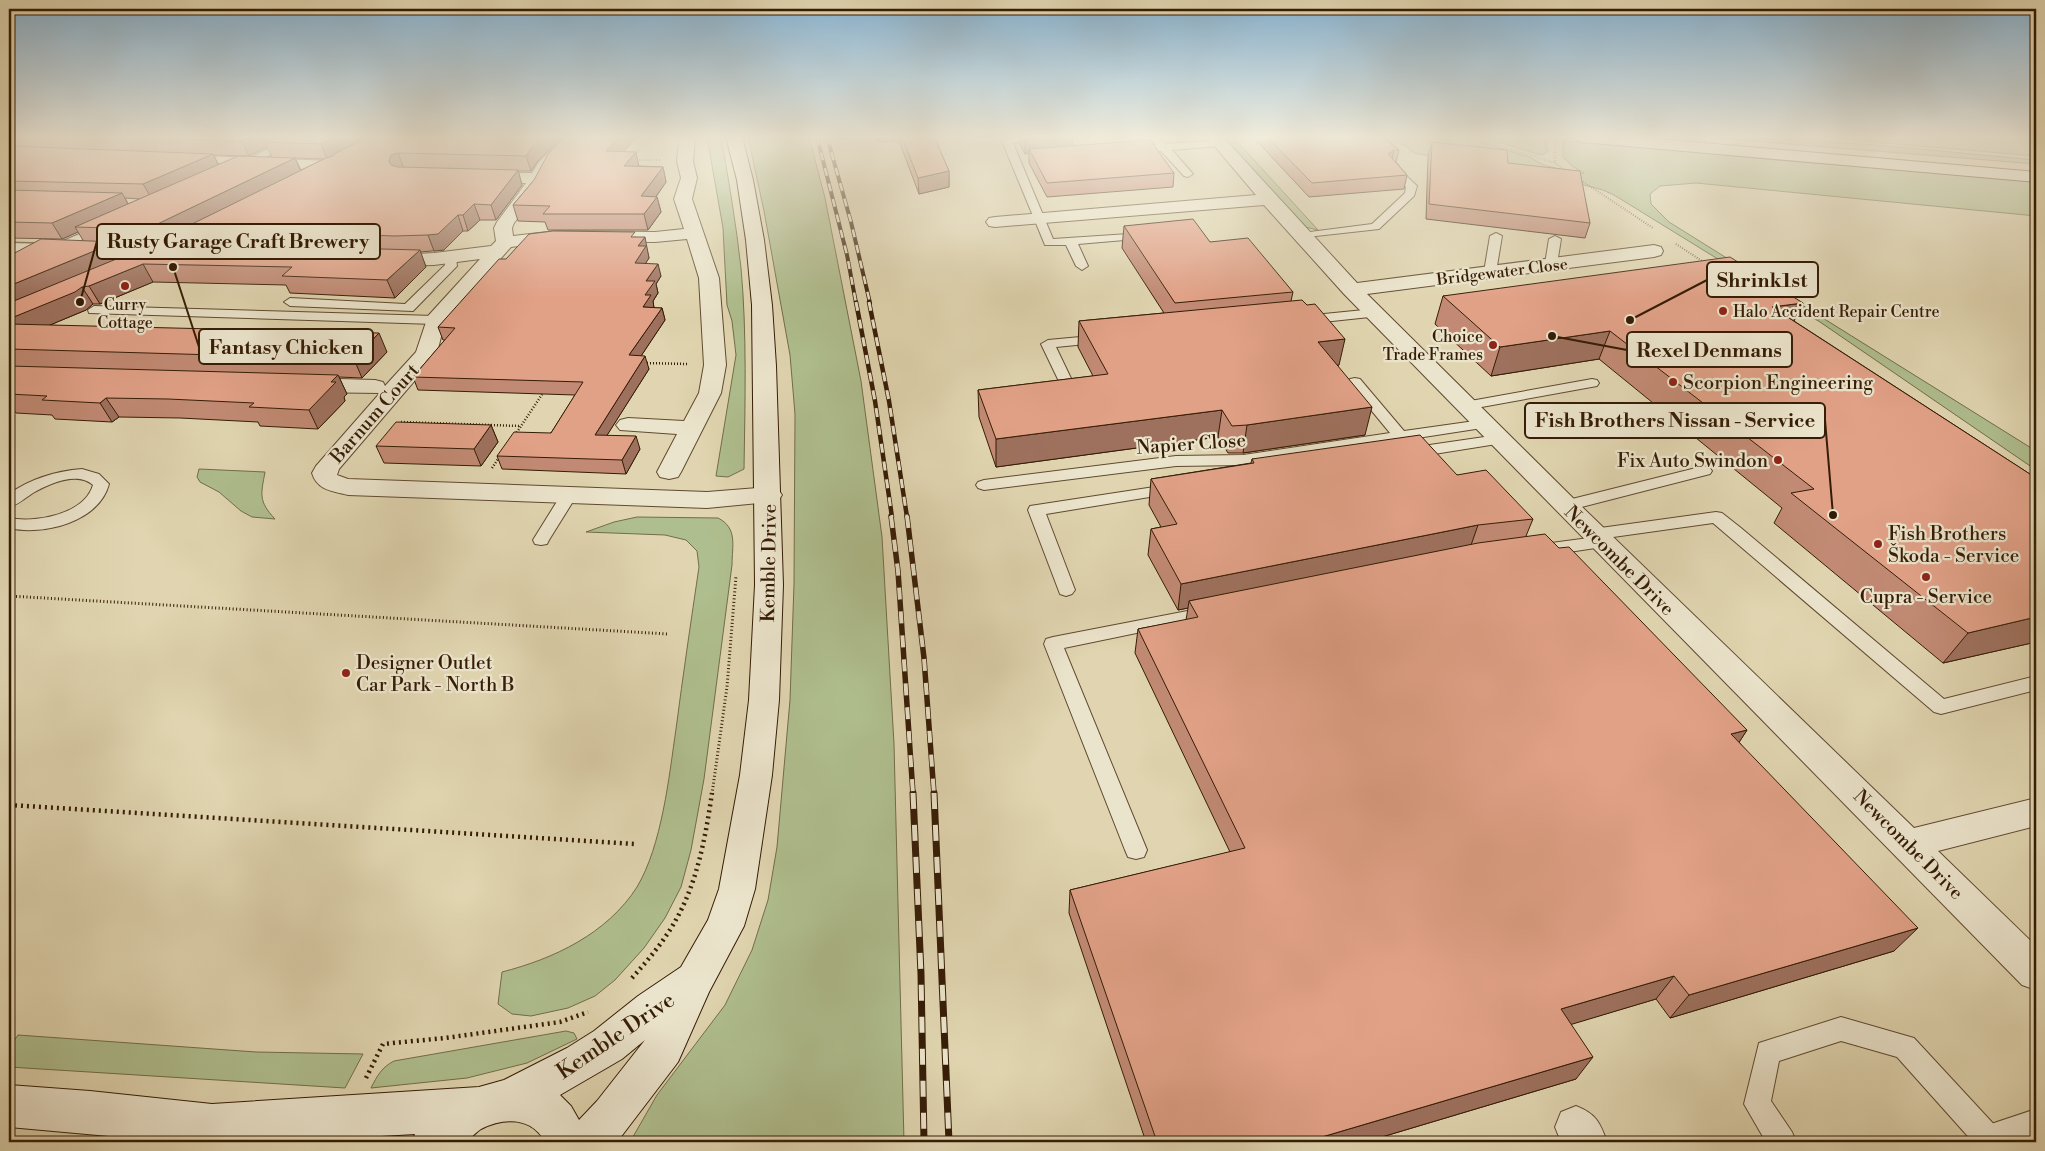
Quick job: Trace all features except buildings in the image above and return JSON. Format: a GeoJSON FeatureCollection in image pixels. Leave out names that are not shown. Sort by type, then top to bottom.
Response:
{"type":"FeatureCollection","features":[{"type":"Feature","properties":{"kind":"street"},"geometry":{"type":"LineString","coordinates":[[501,246],[503,228],[506,222],[529,191]]}},
{"type":"Feature","properties":{"kind":"street"},"geometry":{"type":"LineString","coordinates":[[669,472],[710,394],[715,365],[709,278],[683,199],[685,191]]}},
{"type":"Feature","properties":{"kind":"street","name":"Kemble Drive"},"geometry":{"type":"LineString","coordinates":[[588,1142],[612,1116],[664,1048],[695,980],[724,926],[738,889],[756,775],[765,681],[769,585],[769,495],[762,305],[755,240],[747,191]]}},
{"type":"Feature","properties":{"kind":"street","name":"Newcombe Drive"},"geometry":{"type":"LineString","coordinates":[[1262,191],[1351,290],[1482,423],[1910,844],[2036,972]]}},
{"type":"Feature","properties":{"kind":"street"},"geometry":{"type":"LineString","coordinates":[[995,222],[1269,199]]}},
{"type":"Feature","properties":{"kind":"street"},"geometry":{"type":"LineString","coordinates":[[124,269],[231,216]]}},
{"type":"Feature","properties":{"kind":"street"},"geometry":{"type":"LineString","coordinates":[[372,259],[418,260],[450,257],[556,236],[655,237],[694,233]]}},
{"type":"Feature","properties":{"kind":"street","name":"Barnum Court"},"geometry":{"type":"LineString","coordinates":[[501,246],[434,320],[426,353],[328,466],[324,473],[326,479],[334,484],[348,487],[476,492],[707,500],[769,495]]}},
{"type":"Feature","properties":{"kind":"street"},"geometry":{"type":"LineString","coordinates":[[9,248],[198,254]]}},
{"type":"Feature","properties":{"kind":"street","name":"Bridgewater Close"},"geometry":{"type":"LineString","coordinates":[[1351,290],[1654,251]]}},
{"type":"Feature","properties":{"kind":"street"},"geometry":{"type":"LineString","coordinates":[[286,384],[368,395],[396,364]]}},
{"type":"Feature","properties":{"kind":"street"},"geometry":{"type":"LineString","coordinates":[[628,425],[692,428]]}},
{"type":"Feature","properties":{"kind":"street"},"geometry":{"type":"LineString","coordinates":[[1910,844],[2036,812]]}},
{"type":"Feature","properties":{"kind":"street","name":"Kemble Drive"},"geometry":{"type":"LineString","coordinates":[[9,1106],[90,1112],[228,1134],[350,1118],[493,1104],[581,1062],[608,1045],[652,1009],[695,980]]}},
{"type":"Feature","properties":{"kind":"street"},"geometry":{"type":"LineString","coordinates":[[432,1142],[455,1122],[493,1104],[523,1101],[544,1108],[560,1123],[567,1142]]}},
{"type":"Feature","properties":{"kind":"street"},"geometry":{"type":"LineString","coordinates":[[1997,1142],[2036,1130]]}},
{"type":"Feature","properties":{"kind":"lane"},"geometry":{"type":"LineString","coordinates":[[1031,191],[1049,243],[1144,236]]}},
{"type":"Feature","properties":{"kind":"lane"},"geometry":{"type":"LineString","coordinates":[[1302,236],[1375,227],[1410,194],[1411,191]]}},
{"type":"Feature","properties":{"kind":"lane"},"geometry":{"type":"LineString","coordinates":[[55,249],[113,223]]}},
{"type":"Feature","properties":{"kind":"lane"},"geometry":{"type":"LineString","coordinates":[[1490,272],[1496,236]]}},
{"type":"Feature","properties":{"kind":"lane"},"geometry":{"type":"LineString","coordinates":[[1551,264],[1555,239]]}},
{"type":"Feature","properties":{"kind":"lane"},"geometry":{"type":"LineString","coordinates":[[1070,241],[1082,266]]}},
{"type":"Feature","properties":{"kind":"lane"},"geometry":{"type":"LineString","coordinates":[[290,302],[408,308],[451,266],[450,257]]}},
{"type":"Feature","properties":{"kind":"lane"},"geometry":{"type":"LineString","coordinates":[[94,310],[434,320]]}},
{"type":"Feature","properties":{"kind":"lane"},"geometry":{"type":"LineString","coordinates":[[1295,321],[1374,313]]}},
{"type":"Feature","properties":{"kind":"lane"},"geometry":{"type":"LineString","coordinates":[[1070,393],[1048,344],[1117,338]]}},
{"type":"Feature","properties":{"kind":"lane"},"geometry":{"type":"LineString","coordinates":[[1355,382],[1401,437]]}},
{"type":"Feature","properties":{"kind":"lane"},"geometry":{"type":"LineString","coordinates":[[1390,456],[1592,383]]}},
{"type":"Feature","properties":{"kind":"lane","name":"Napier Close"},"geometry":{"type":"LineString","coordinates":[[984,485],[1176,462],[1243,460],[1482,423]]}},
{"type":"Feature","properties":{"kind":"lane"},"geometry":{"type":"LineString","coordinates":[[1566,506],[1704,471]]}},
{"type":"Feature","properties":{"kind":"lane"},"geometry":{"type":"LineString","coordinates":[[9,502],[29,487],[62,476],[86,475],[96,478],[100,482],[101,490],[97,496],[81,510],[52,522],[16,524],[9,538]]}},
{"type":"Feature","properties":{"kind":"lane"},"geometry":{"type":"LineString","coordinates":[[1066,590],[1036,510],[1194,486]]}},
{"type":"Feature","properties":{"kind":"lane"},"geometry":{"type":"LineString","coordinates":[[541,540],[569,495]]}},
{"type":"Feature","properties":{"kind":"lane"},"geometry":{"type":"LineString","coordinates":[[1518,553],[1716,517],[1941,707],[2036,683]]}},
{"type":"Feature","properties":{"kind":"lane"},"geometry":{"type":"LineString","coordinates":[[1136,850],[1053,644],[1225,610]]}},
{"type":"Feature","properties":{"kind":"lane"},"geometry":{"type":"LineString","coordinates":[[1782,1142],[1757,1104],[1768,1052],[1841,1029],[1905,1047],[1991,1142]]}},
{"type":"Feature","properties":{"kind":"path"},"geometry":{"type":"LineString","coordinates":[[1597,191],[1657,231]]}},
{"type":"Feature","properties":{"kind":"path"},"geometry":{"type":"LineString","coordinates":[[1673,242],[1706,264]]}},
{"type":"Feature","properties":{"kind":"path"},"geometry":{"type":"LineString","coordinates":[[639,363],[715,365]]}},
{"type":"Feature","properties":{"kind":"path"},"geometry":{"type":"LineString","coordinates":[[511,440],[546,389]]}},
{"type":"Feature","properties":{"kind":"path"},"geometry":{"type":"LineString","coordinates":[[392,421],[521,426]]}},
{"type":"Feature","properties":{"kind":"path"},"geometry":{"type":"LineString","coordinates":[[516,432],[526,432]]}},
{"type":"Feature","properties":{"kind":"path"},"geometry":{"type":"LineString","coordinates":[[476,492],[501,454]]}},
{"type":"Feature","properties":{"kind":"path"},"geometry":{"type":"LineString","coordinates":[[630,980],[666,935],[682,908],[694,881],[704,840],[721,743],[737,570]]}},
{"type":"Feature","properties":{"kind":"path"},"geometry":{"type":"LineString","coordinates":[[9,596],[668,634]]}},
{"type":"Feature","properties":{"kind":"path"},"geometry":{"type":"LineString","coordinates":[[9,805],[635,844]]}},
{"type":"Feature","properties":{"kind":"path"},"geometry":{"type":"LineString","coordinates":[[350,1118],[368,1072],[383,1044],[445,1038],[560,1022],[583,1015],[596,1008]]}},
{"type":"Feature","properties":{"kind":"green space"},"geometry":{"type":"Polygon","coordinates":[[[716,191],[731,191],[741,268],[745,368],[744,469],[728,477],[716,476],[736,355],[732,321],[727,305],[723,228],[716,191]]]}},
{"type":"Feature","properties":{"kind":"green space"},"geometry":{"type":"Polygon","coordinates":[[[760,191],[823,191],[861,381],[882,537],[894,744],[904,1142],[630,1142],[657,1095],[725,1005],[752,950],[768,900],[777,847],[790,700],[794,584],[795,414],[790,355],[760,191]]]}},
{"type":"Feature","properties":{"kind":"green space"},"geometry":{"type":"Polygon","coordinates":[[[1272,191],[1282,191],[1318,230],[1305,227],[1272,191]]]}},
{"type":"Feature","properties":{"kind":"green space"},"geometry":{"type":"Polygon","coordinates":[[[1605,191],[1654,191],[1650,194],[1651,204],[1669,222],[2036,451],[2036,470],[1820,322],[1605,191]]]}},
{"type":"Feature","properties":{"kind":"green space"},"geometry":{"type":"Polygon","coordinates":[[[1775,191],[2036,191],[2036,216],[1775,191]]]}},
{"type":"Feature","properties":{"kind":"green space"},"geometry":{"type":"Polygon","coordinates":[[[199,469],[265,472],[262,486],[263,502],[275,519],[252,517],[241,511],[219,492],[200,482],[197,477],[199,469]]]}},
{"type":"Feature","properties":{"kind":"green space"},"geometry":{"type":"Polygon","coordinates":[[[637,517],[718,518],[729,527],[733,544],[732,565],[704,779],[691,850],[681,887],[665,918],[644,948],[615,980],[595,996],[568,1008],[531,1016],[512,1014],[498,1004],[502,972],[521,967],[559,952],[595,931],[625,904],[646,870],[653,851],[663,810],[670,768],[699,567],[697,551],[686,540],[665,535],[586,532],[614,522],[637,517]]]}},
{"type":"Feature","properties":{"kind":"green space"},"geometry":{"type":"Polygon","coordinates":[[[566,1031],[574,1033],[577,1039],[527,1063],[467,1078],[371,1088],[380,1072],[394,1061],[566,1031]]]}},
{"type":"Feature","properties":{"kind":"green space"},"geometry":{"type":"Polygon","coordinates":[[[18,1035],[256,1052],[363,1054],[345,1088],[9,1067],[9,1048],[18,1035]]]}},
{"type":"Feature","properties":{"kind":"railway"},"geometry":{"type":"LineString","coordinates":[[831,191],[847,255],[856,303]]}},
{"type":"Feature","properties":{"kind":"railway"},"geometry":{"type":"LineString","coordinates":[[842,191],[870,303]]}},
{"type":"Feature","properties":{"kind":"railway"},"geometry":{"type":"LineString","coordinates":[[856,302],[875,401],[892,517]]}},
{"type":"Feature","properties":{"kind":"railway"},"geometry":{"type":"LineString","coordinates":[[869,302],[889,401],[907,517]]}},
{"type":"Feature","properties":{"kind":"railway"},"geometry":{"type":"LineString","coordinates":[[891,516],[898,571],[913,794]]}},
{"type":"Feature","properties":{"kind":"railway"},"geometry":{"type":"LineString","coordinates":[[907,516],[924,658],[934,794]]}},
{"type":"Feature","properties":{"kind":"railway"},"geometry":{"type":"LineString","coordinates":[[913,793],[921,974],[924,1142]]}},
{"type":"Feature","properties":{"kind":"railway"},"geometry":{"type":"LineString","coordinates":[[934,793],[949,1142]]}},
{"type":"Feature","properties":{"kind":"place","name":"Fantasy Chicken"},"geometry":{"type":"Point","coordinates":[173,267]}},
{"type":"Feature","properties":{"kind":"place","name":"Curry Cottage"},"geometry":{"type":"Point","coordinates":[125,286]}},
{"type":"Feature","properties":{"kind":"place","name":"Rusty Garage Craft Brewery"},"geometry":{"type":"Point","coordinates":[80,302]}},
{"type":"Feature","properties":{"kind":"place","name":"Halo Accident Repair Centre"},"geometry":{"type":"Point","coordinates":[1723,311]}},
{"type":"Feature","properties":{"kind":"place","name":"Shrink1st"},"geometry":{"type":"Point","coordinates":[1630,320]}},
{"type":"Feature","properties":{"kind":"place","name":"Rexel Denmans"},"geometry":{"type":"Point","coordinates":[1552,336]}},
{"type":"Feature","properties":{"kind":"place","name":"Choice Trade Frames"},"geometry":{"type":"Point","coordinates":[1493,345]}},
{"type":"Feature","properties":{"kind":"place","name":"Scorpion Engineering"},"geometry":{"type":"Point","coordinates":[1673,382]}},
{"type":"Feature","properties":{"kind":"place","name":"Fix Auto Swindon"},"geometry":{"type":"Point","coordinates":[1778,460]}},
{"type":"Feature","properties":{"kind":"place","name":"Fish Brothers Nissan - Service"},"geometry":{"type":"Point","coordinates":[1833,515]}},
{"type":"Feature","properties":{"kind":"place","name":"Fish Brothers Škoda - Service"},"geometry":{"type":"Point","coordinates":[1878,544]}},
{"type":"Feature","properties":{"kind":"place","name":"Cupra - Service"},"geometry":{"type":"Point","coordinates":[1926,577]}},
{"type":"Feature","properties":{"kind":"place","name":"Designer Outlet Car Park - North B"},"geometry":{"type":"Point","coordinates":[346,673]}}]}
